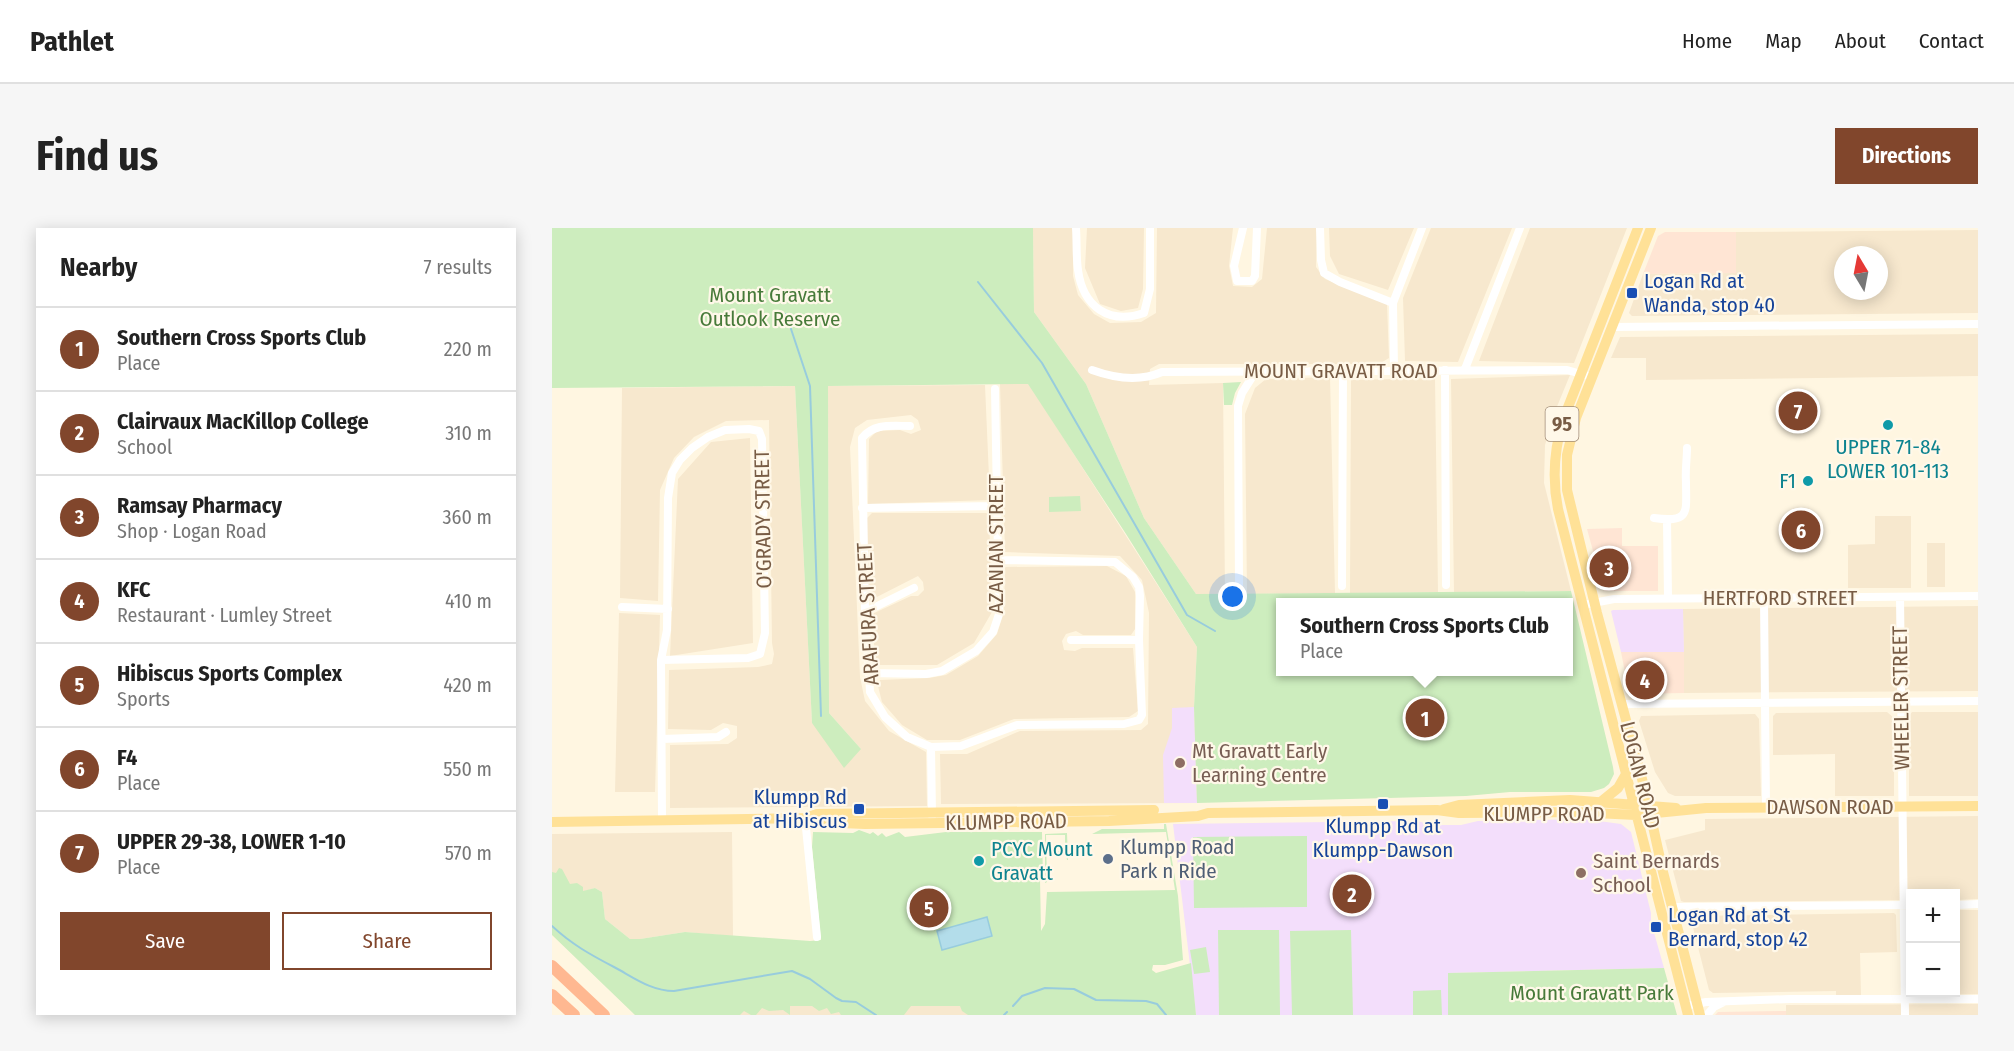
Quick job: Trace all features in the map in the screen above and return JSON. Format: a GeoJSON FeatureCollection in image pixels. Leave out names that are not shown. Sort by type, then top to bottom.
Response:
{"type":"FeatureCollection","features":[{"type":"Feature","properties":{"kind":"highway"},"geometry":{"type":"LineString","coordinates":[[552,966],[604,1015]]}},
{"type":"Feature","properties":{"kind":"highway"},"geometry":{"type":"LineString","coordinates":[[552,995],[574,1015]]}},
{"type":"Feature","properties":{"kind":"main road","name":"LOGAN ROAD"},"geometry":{"type":"LineString","coordinates":[[1638,228],[1559,432],[1554,473],[1558,509],[1622,704],[1649,809],[1672,907],[1690,1008]]}},
{"type":"Feature","properties":{"kind":"main road","name":"LOGAN ROAD"},"geometry":{"type":"LineString","coordinates":[[1651,228],[1571,436],[1566,478],[1589,604],[1626,774],[1690,1008],[1700,1015]]}},
{"type":"Feature","properties":{"kind":"main road"},"geometry":{"type":"LineString","coordinates":[[1602,801],[1618,788],[1626,774]]}},
{"type":"Feature","properties":{"kind":"main road","name":"KLUMPP ROAD"},"geometry":{"type":"LineString","coordinates":[[1437,810],[1459,805],[1553,800],[1602,801],[1635,809]]}},
{"type":"Feature","properties":{"kind":"main road","name":"DAWSON ROAD"},"geometry":{"type":"LineString","coordinates":[[1649,809],[1978,806]]}},
{"type":"Feature","properties":{"kind":"main road","name":"KLUMPP ROAD"},"geometry":{"type":"LineString","coordinates":[[552,822],[805,818],[817,822],[932,818],[1109,821],[1198,816],[1208,813],[1437,810],[1459,813],[1574,812],[1649,809]]}},
{"type":"Feature","properties":{"kind":"main road","name":"KLUMPP ROAD"},"geometry":{"type":"LineString","coordinates":[[552,814],[583,820]]}},
{"type":"Feature","properties":{"kind":"street"},"geometry":{"type":"LineString","coordinates":[[1076,228],[1078,270],[1084,293],[1098,310],[1111,316],[1132,317],[1144,313],[1150,290],[1150,228]]}},
{"type":"Feature","properties":{"kind":"street"},"geometry":{"type":"LineString","coordinates":[[1243,228],[1234,266],[1237,280],[1252,281],[1255,276],[1257,228]]}},
{"type":"Feature","properties":{"kind":"street"},"geometry":{"type":"LineString","coordinates":[[1320,228],[1321,260],[1324,273],[1340,282],[1393,303]]}},
{"type":"Feature","properties":{"kind":"street"},"geometry":{"type":"LineString","coordinates":[[1394,370],[1393,303],[1422,228]]}},
{"type":"Feature","properties":{"kind":"street"},"geometry":{"type":"LineString","coordinates":[[1465,369],[1520,228]]}},
{"type":"Feature","properties":{"kind":"street"},"geometry":{"type":"LineString","coordinates":[[1612,327],[1978,324]]}},
{"type":"Feature","properties":{"kind":"street","name":"MOUNT GRAVATT ROAD"},"geometry":{"type":"LineString","coordinates":[[1092,370],[1108,376],[1125,378],[1152,376],[1162,372],[1465,369],[1567,370],[1592,377]]}},
{"type":"Feature","properties":{"kind":"street"},"geometry":{"type":"LineString","coordinates":[[1445,370],[1446,585]]}},
{"type":"Feature","properties":{"kind":"street"},"geometry":{"type":"LineString","coordinates":[[1239,586],[1238,406],[1242,393],[1256,371]]}},
{"type":"Feature","properties":{"kind":"street"},"geometry":{"type":"LineString","coordinates":[[1342,586],[1343,371]]}},
{"type":"Feature","properties":{"kind":"street","name":"AZANIAN STREET"},"geometry":{"type":"LineString","coordinates":[[869,673],[926,674],[942,671],[976,651],[993,632],[999,614],[995,389]]}},
{"type":"Feature","properties":{"kind":"street","name":"ARAFURA STREET"},"geometry":{"type":"LineString","coordinates":[[910,426],[877,426],[868,430],[862,438],[865,612],[870,692],[885,717],[907,737],[932,747],[961,746],[1017,725],[1124,724],[1139,720],[1142,715],[1138,640],[1139,587],[1125,569],[1115,562],[999,560]]}},
{"type":"Feature","properties":{"kind":"street","name":"O'GRADY STREET"},"geometry":{"type":"LineString","coordinates":[[661,660],[748,658],[760,654],[765,633],[762,440],[759,431],[724,430],[708,437],[692,448],[680,460],[672,473],[668,498],[669,609],[661,660],[662,819]]}},
{"type":"Feature","properties":{"kind":"street"},"geometry":{"type":"LineString","coordinates":[[1654,518],[1667,520],[1681,517],[1685,513],[1687,507],[1687,448]]}},
{"type":"Feature","properties":{"kind":"street"},"geometry":{"type":"LineString","coordinates":[[862,508],[998,506]]}},
{"type":"Feature","properties":{"kind":"street"},"geometry":{"type":"LineString","coordinates":[[1667,520],[1668,598]]}},
{"type":"Feature","properties":{"kind":"street"},"geometry":{"type":"LineString","coordinates":[[865,612],[914,588]]}},
{"type":"Feature","properties":{"kind":"street","name":"HERTFORD STREET"},"geometry":{"type":"LineString","coordinates":[[1589,604],[1610,599],[1978,596]]}},
{"type":"Feature","properties":{"kind":"street","name":"WHEELER STREET"},"geometry":{"type":"LineString","coordinates":[[1899,597],[1902,807],[1906,889]]}},
{"type":"Feature","properties":{"kind":"street"},"geometry":{"type":"LineString","coordinates":[[1764,598],[1766,808]]}},
{"type":"Feature","properties":{"kind":"street"},"geometry":{"type":"LineString","coordinates":[[622,607],[669,609]]}},
{"type":"Feature","properties":{"kind":"street"},"geometry":{"type":"LineString","coordinates":[[1071,640],[1138,640]]}},
{"type":"Feature","properties":{"kind":"street"},"geometry":{"type":"LineString","coordinates":[[1622,704],[1978,701]]}},
{"type":"Feature","properties":{"kind":"street"},"geometry":{"type":"LineString","coordinates":[[662,739],[718,737],[726,732]]}},
{"type":"Feature","properties":{"kind":"street"},"geometry":{"type":"LineString","coordinates":[[932,747],[932,818]]}},
{"type":"Feature","properties":{"kind":"street"},"geometry":{"type":"LineString","coordinates":[[805,818],[818,937]]}},
{"type":"Feature","properties":{"kind":"street"},"geometry":{"type":"LineString","coordinates":[[1960,905],[1978,904]]}},
{"type":"Feature","properties":{"kind":"street"},"geometry":{"type":"LineString","coordinates":[[1672,907],[1906,905]]}},
{"type":"Feature","properties":{"kind":"street","name":"WHEELER STREET"},"geometry":{"type":"LineString","coordinates":[[1905,1015],[1906,936]]}},
{"type":"Feature","properties":{"kind":"street"},"geometry":{"type":"LineString","coordinates":[[1690,1008],[1724,1002],[1978,999]]}},
{"type":"Feature","properties":{"kind":"street"},"geometry":{"type":"LineString","coordinates":[[1707,1015],[1714,1007],[1724,1002]]}},
{"type":"Feature","properties":{"kind":"shaded area"},"geometry":{"type":"Polygon","coordinates":[[[1033,228],[1073,228],[1073,276],[1078,295],[1094,314],[1110,323],[1141,322],[1156,313],[1157,228],[1233,228],[1229,266],[1233,286],[1252,287],[1262,279],[1267,228],[1317,228],[1316,267],[1325,279],[1387,304],[1389,358],[1379,364],[1159,364],[1150,369],[1149,385],[1223,383],[1225,594],[1196,594],[1144,518],[1086,384],[1034,312],[1033,228]]]}},
{"type":"Feature","properties":{"kind":"shaded area"},"geometry":{"type":"Polygon","coordinates":[[[1087,228],[1144,228],[1143,289],[1138,308],[1121,311],[1100,304],[1085,268],[1087,228]]]}},
{"type":"Feature","properties":{"kind":"shaded area"},"geometry":{"type":"Polygon","coordinates":[[[1329,228],[1414,228],[1388,290],[1339,274],[1330,256],[1329,228]]]}},
{"type":"Feature","properties":{"kind":"shaded area"},"geometry":{"type":"Polygon","coordinates":[[[1431,228],[1512,228],[1458,362],[1405,361],[1403,298],[1431,228]]]}},
{"type":"Feature","properties":{"kind":"shaded area"},"geometry":{"type":"Polygon","coordinates":[[[1530,228],[1627,228],[1574,363],[1479,361],[1530,228]]]}},
{"type":"Feature","properties":{"kind":"shaded area"},"geometry":{"type":"Polygon","coordinates":[[[1978,230],[1978,313],[1632,316],[1629,313],[1643,274],[1736,273],[1736,232],[1978,230]]]}},
{"type":"Feature","properties":{"kind":"shaded area"},"geometry":{"type":"Polygon","coordinates":[[[1665,232],[1736,232],[1736,273],[1643,274],[1658,236],[1665,232]]]}},
{"type":"Feature","properties":{"kind":"shaded area"},"geometry":{"type":"Polygon","coordinates":[[[1978,334],[1978,376],[1646,380],[1646,358],[1611,358],[1620,337],[1978,334]]]}},
{"type":"Feature","properties":{"kind":"shaded area"},"geometry":{"type":"Polygon","coordinates":[[[1570,375],[1545,445],[1544,483],[1571,591],[1454,592],[1451,379],[1570,375]]]}},
{"type":"Feature","properties":{"kind":"shaded area"},"geometry":{"type":"Polygon","coordinates":[[[1330,377],[1335,593],[1247,594],[1245,414],[1255,388],[1266,379],[1330,377]]]}},
{"type":"Feature","properties":{"kind":"shaded area"},"geometry":{"type":"Polygon","coordinates":[[[1435,378],[1438,592],[1350,593],[1351,380],[1435,378]]]}},
{"type":"Feature","properties":{"kind":"shaded area"},"geometry":{"type":"Polygon","coordinates":[[[1000,384],[1029,384],[1197,647],[1194,707],[1197,803],[941,804],[940,754],[967,754],[1020,731],[1141,730],[1148,724],[1149,613],[1142,580],[1120,556],[1005,552],[1000,384]]]}},
{"type":"Feature","properties":{"kind":"shaded area"},"geometry":{"type":"Polygon","coordinates":[[[985,385],[990,500],[868,504],[869,439],[877,431],[900,430],[911,434],[921,430],[918,420],[911,415],[867,420],[855,428],[850,447],[860,677],[865,701],[889,731],[926,752],[927,806],[670,808],[670,745],[728,744],[737,738],[737,726],[723,723],[711,730],[668,729],[669,670],[758,667],[772,664],[774,654],[769,420],[726,421],[694,437],[674,458],[660,490],[658,601],[620,598],[622,388],[795,386],[812,723],[861,749],[829,713],[828,386],[985,385]]]}},
{"type":"Feature","properties":{"kind":"shaded area"},"geometry":{"type":"Polygon","coordinates":[[[750,438],[753,643],[670,656],[678,479],[711,442],[750,438]]]}},
{"type":"Feature","properties":{"kind":"shaded area"},"geometry":{"type":"Polygon","coordinates":[[[872,513],[989,513],[992,612],[974,643],[937,665],[877,665],[870,615],[911,596],[918,596],[924,590],[923,582],[918,576],[867,602],[866,519],[872,513]]]}},
{"type":"Feature","properties":{"kind":"shaded area"},"geometry":{"type":"Polygon","coordinates":[[[1875,516],[1911,516],[1911,588],[1848,588],[1848,545],[1875,544],[1875,516]]]}},
{"type":"Feature","properties":{"kind":"shaded area"},"geometry":{"type":"Polygon","coordinates":[[[1622,528],[1622,546],[1658,546],[1658,591],[1604,591],[1587,529],[1622,528]]]}},
{"type":"Feature","properties":{"kind":"shaded area"},"geometry":{"type":"Polygon","coordinates":[[[1927,543],[1945,543],[1945,587],[1927,587],[1927,543]]]}},
{"type":"Feature","properties":{"kind":"shaded area"},"geometry":{"type":"Polygon","coordinates":[[[1107,566],[1126,576],[1135,592],[1135,629],[1131,635],[1083,635],[1076,631],[1066,634],[1062,641],[1064,650],[1133,648],[1138,711],[1129,717],[1014,719],[960,740],[927,740],[902,725],[882,702],[878,686],[880,680],[946,675],[978,656],[997,634],[1004,612],[1005,567],[1107,566]]]}},
{"type":"Feature","properties":{"kind":"shaded area"},"geometry":{"type":"Polygon","coordinates":[[[1978,606],[1978,691],[1684,693],[1683,609],[1978,606]]]}},
{"type":"Feature","properties":{"kind":"shaded area"},"geometry":{"type":"Polygon","coordinates":[[[1683,609],[1684,652],[1621,652],[1611,611],[1683,609]]]}},
{"type":"Feature","properties":{"kind":"shaded area"},"geometry":{"type":"Polygon","coordinates":[[[619,613],[660,615],[655,792],[615,792],[619,613]]]}},
{"type":"Feature","properties":{"kind":"shaded area"},"geometry":{"type":"Polygon","coordinates":[[[1621,652],[1684,652],[1684,693],[1632,694],[1629,692],[1621,652]]]}},
{"type":"Feature","properties":{"kind":"shaded area","name":"Mt Gravatt Early Learning Centre"},"geometry":{"type":"Polygon","coordinates":[[[1194,707],[1197,803],[1164,803],[1163,755],[1172,728],[1172,708],[1194,707]]]}},
{"type":"Feature","properties":{"kind":"shaded area"},"geometry":{"type":"Polygon","coordinates":[[[1887,712],[1894,718],[1894,796],[1835,796],[1835,754],[1773,755],[1773,716],[1776,713],[1887,712]]]}},
{"type":"Feature","properties":{"kind":"shaded area"},"geometry":{"type":"Polygon","coordinates":[[[1912,712],[1978,712],[1978,796],[1909,796],[1909,716],[1912,712]]]}},
{"type":"Feature","properties":{"kind":"shaded area"},"geometry":{"type":"Polygon","coordinates":[[[1755,714],[1759,719],[1761,796],[1675,796],[1668,793],[1655,772],[1639,721],[1641,716],[1755,714]]]}},
{"type":"Feature","properties":{"kind":"shaded area"},"geometry":{"type":"Polygon","coordinates":[[[1978,816],[1978,899],[1960,900],[1960,889],[1906,889],[1906,900],[1684,902],[1681,901],[1665,840],[1705,830],[1705,819],[1978,816]]]}},
{"type":"Feature","properties":{"kind":"shaded area"},"geometry":{"type":"Polygon","coordinates":[[[1584,819],[1621,824],[1631,832],[1664,968],[1448,973],[1448,1015],[1196,1015],[1173,824],[1417,821],[1433,825],[1461,825],[1478,821],[1584,819]]]}},
{"type":"Feature","properties":{"kind":"shaded area"},"geometry":{"type":"Polygon","coordinates":[[[732,832],[733,936],[685,932],[630,939],[605,919],[602,892],[595,888],[559,899],[552,892],[552,834],[732,832]]]}},
{"type":"Feature","properties":{"kind":"shaded area"},"geometry":{"type":"Polygon","coordinates":[[[1960,910],[1978,910],[1978,994],[1960,994],[1960,910]]]}},
{"type":"Feature","properties":{"kind":"shaded area"},"geometry":{"type":"Polygon","coordinates":[[[1894,913],[1896,915],[1897,952],[1860,953],[1861,995],[1836,995],[1836,991],[1713,993],[1709,990],[1690,916],[1894,913]]]}},
{"type":"Feature","properties":{"kind":"shaded area"},"geometry":{"type":"Polygon","coordinates":[[[1978,1004],[1978,1015],[1786,1015],[1786,1005],[1978,1004]]]}},
{"type":"Feature","properties":{"kind":"shaded area"},"geometry":{"type":"Polygon","coordinates":[[[742,1005],[1000,1006],[1000,1015],[737,1015],[742,1005]]]}},
{"type":"Feature","properties":{"kind":"shaded area"},"geometry":{"type":"Polygon","coordinates":[[[1786,1011],[1786,1015],[1715,1015],[1718,1012],[1786,1011]]]}},
{"type":"Feature","properties":{"kind":"green space","name":"Mount Gravatt Outlook Reserve"},"geometry":{"type":"Polygon","coordinates":[[[552,228],[1033,228],[1034,312],[1086,384],[1144,518],[1196,594],[1571,591],[1573,598],[1276,598],[1276,676],[1573,676],[1573,599],[1614,774],[1604,788],[1591,792],[1510,792],[1466,796],[1197,803],[1194,707],[1197,647],[1028,384],[828,386],[829,713],[861,749],[844,768],[812,723],[795,386],[552,388],[552,228]]]}},
{"type":"Feature","properties":{"kind":"green space"},"geometry":{"type":"Polygon","coordinates":[[[1241,382],[1232,405],[1224,405],[1223,383],[1241,382]]]}},
{"type":"Feature","properties":{"kind":"green space"},"geometry":{"type":"Polygon","coordinates":[[[1080,496],[1081,511],[1049,512],[1049,497],[1080,496]]]}},
{"type":"Feature","properties":{"kind":"green space"},"geometry":{"type":"Polygon","coordinates":[[[1164,824],[1166,824],[1178,896],[1183,960],[1165,965],[1153,965],[1152,970],[1156,973],[1191,963],[1196,1015],[968,1015],[962,1011],[960,1006],[911,1006],[904,1015],[841,1015],[839,1012],[831,1014],[827,1008],[819,1011],[812,1006],[790,1006],[790,1015],[783,1010],[769,1011],[762,1008],[756,1015],[744,1011],[740,1015],[635,1015],[552,935],[552,872],[556,873],[559,868],[562,869],[570,884],[577,883],[583,887],[583,891],[595,888],[602,892],[605,919],[630,939],[685,932],[821,940],[812,847],[813,832],[853,833],[859,830],[870,834],[873,832],[878,836],[882,833],[886,837],[899,832],[905,837],[946,832],[1042,832],[1041,931],[1045,924],[1047,892],[1175,890],[1166,832],[1092,834],[1102,829],[1164,829],[1164,824]]]}},
{"type":"Feature","properties":{"kind":"green space"},"geometry":{"type":"Polygon","coordinates":[[[1067,833],[1068,860],[1066,854],[1053,855],[1055,847],[1057,851],[1061,851],[1065,846],[1065,835],[1046,835],[1047,882],[1045,883],[1045,834],[1067,833]]]}},
{"type":"Feature","properties":{"kind":"green space"},"geometry":{"type":"Polygon","coordinates":[[[1307,836],[1307,907],[1194,908],[1193,837],[1307,836]]]}},
{"type":"Feature","properties":{"kind":"green space"},"geometry":{"type":"Polygon","coordinates":[[[1218,930],[1279,930],[1280,1015],[1219,1015],[1218,930]]]}},
{"type":"Feature","properties":{"kind":"green space"},"geometry":{"type":"Polygon","coordinates":[[[1351,930],[1353,1015],[1292,1015],[1290,931],[1351,930]]]}},
{"type":"Feature","properties":{"kind":"green space"},"geometry":{"type":"Polygon","coordinates":[[[1206,947],[1210,972],[1194,974],[1190,950],[1206,947]]]}},
{"type":"Feature","properties":{"kind":"green space","name":"Mount Gravatt Park"},"geometry":{"type":"Polygon","coordinates":[[[1664,968],[1677,1015],[1448,1015],[1448,973],[1664,968]]]}},
{"type":"Feature","properties":{"kind":"green space"},"geometry":{"type":"Polygon","coordinates":[[[1441,990],[1442,1015],[1413,1015],[1413,991],[1441,990]]]}},
{"type":"Feature","properties":{"kind":"water"},"geometry":{"type":"Polygon","coordinates":[[[987,917],[992,936],[942,950],[937,931],[987,917]]]}},
{"type":"Feature","properties":{"kind":"waterway"},"geometry":{"type":"LineString","coordinates":[[978,282],[1042,363],[1187,615],[1215,631]]}},
{"type":"Feature","properties":{"kind":"waterway"},"geometry":{"type":"LineString","coordinates":[[786,314],[810,386],[821,716]]}},
{"type":"Feature","properties":{"kind":"waterway"},"geometry":{"type":"LineString","coordinates":[[552,926],[589,954],[642,983],[658,989],[674,991],[792,971],[810,979],[836,998],[856,1002],[876,1015]]}},
{"type":"Feature","properties":{"kind":"waterway"},"geometry":{"type":"LineString","coordinates":[[1013,1006],[1022,996],[1045,988],[1074,989],[1096,1000],[1146,1001],[1157,1004],[1166,1015]]}},
{"type":"Feature","properties":{"kind":"waterway"},"geometry":{"type":"LineString","coordinates":[[1004,1015],[1007,1012]]}},
{"type":"Feature","properties":{"kind":"place","name":"Logan Rd at Wanda, stop 40"},"geometry":{"type":"Point","coordinates":[1632,293]}},
{"type":"Feature","properties":{"kind":"place","name":"UPPER 29-38, LOWER 1-10"},"geometry":{"type":"Point","coordinates":[1798,411]}},
{"type":"Feature","properties":{"kind":"place","name":"UPPER 71-84 LOWER 101-113"},"geometry":{"type":"Point","coordinates":[1888,425]}},
{"type":"Feature","properties":{"kind":"place","name":"F1"},"geometry":{"type":"Point","coordinates":[1808,481]}},
{"type":"Feature","properties":{"kind":"place","name":"F4"},"geometry":{"type":"Point","coordinates":[1801,530]}},
{"type":"Feature","properties":{"kind":"place","name":"Ramsay Pharmacy"},"geometry":{"type":"Point","coordinates":[1609,568]}},
{"type":"Feature","properties":{"kind":"place","name":"KFC"},"geometry":{"type":"Point","coordinates":[1645,680]}},
{"type":"Feature","properties":{"kind":"place","name":"Southern Cross Sports Club"},"geometry":{"type":"Point","coordinates":[1425,718]}},
{"type":"Feature","properties":{"kind":"place","name":"Mt Gravatt Early Learning Centre"},"geometry":{"type":"Point","coordinates":[1180,763]}},
{"type":"Feature","properties":{"kind":"place","name":"Klumpp Rd at Klumpp-Dawson"},"geometry":{"type":"Point","coordinates":[1383,804]}},
{"type":"Feature","properties":{"kind":"place","name":"Klumpp Rd at Hibiscus"},"geometry":{"type":"Point","coordinates":[859,809]}},
{"type":"Feature","properties":{"kind":"place","name":"Klumpp Road Park n Ride"},"geometry":{"type":"Point","coordinates":[1108,859]}},
{"type":"Feature","properties":{"kind":"place","name":"PCYC Mount Gravatt"},"geometry":{"type":"Point","coordinates":[979,861]}},
{"type":"Feature","properties":{"kind":"place","name":"Saint Bernards School"},"geometry":{"type":"Point","coordinates":[1581,873]}},
{"type":"Feature","properties":{"kind":"place","name":"Clairvaux MacKillop College"},"geometry":{"type":"Point","coordinates":[1352,894]}},
{"type":"Feature","properties":{"kind":"place","name":"Hibiscus Sports Complex"},"geometry":{"type":"Point","coordinates":[929,908]}},
{"type":"Feature","properties":{"kind":"place","name":"Logan Rd at St Bernard, stop 42"},"geometry":{"type":"Point","coordinates":[1656,927]}}]}
